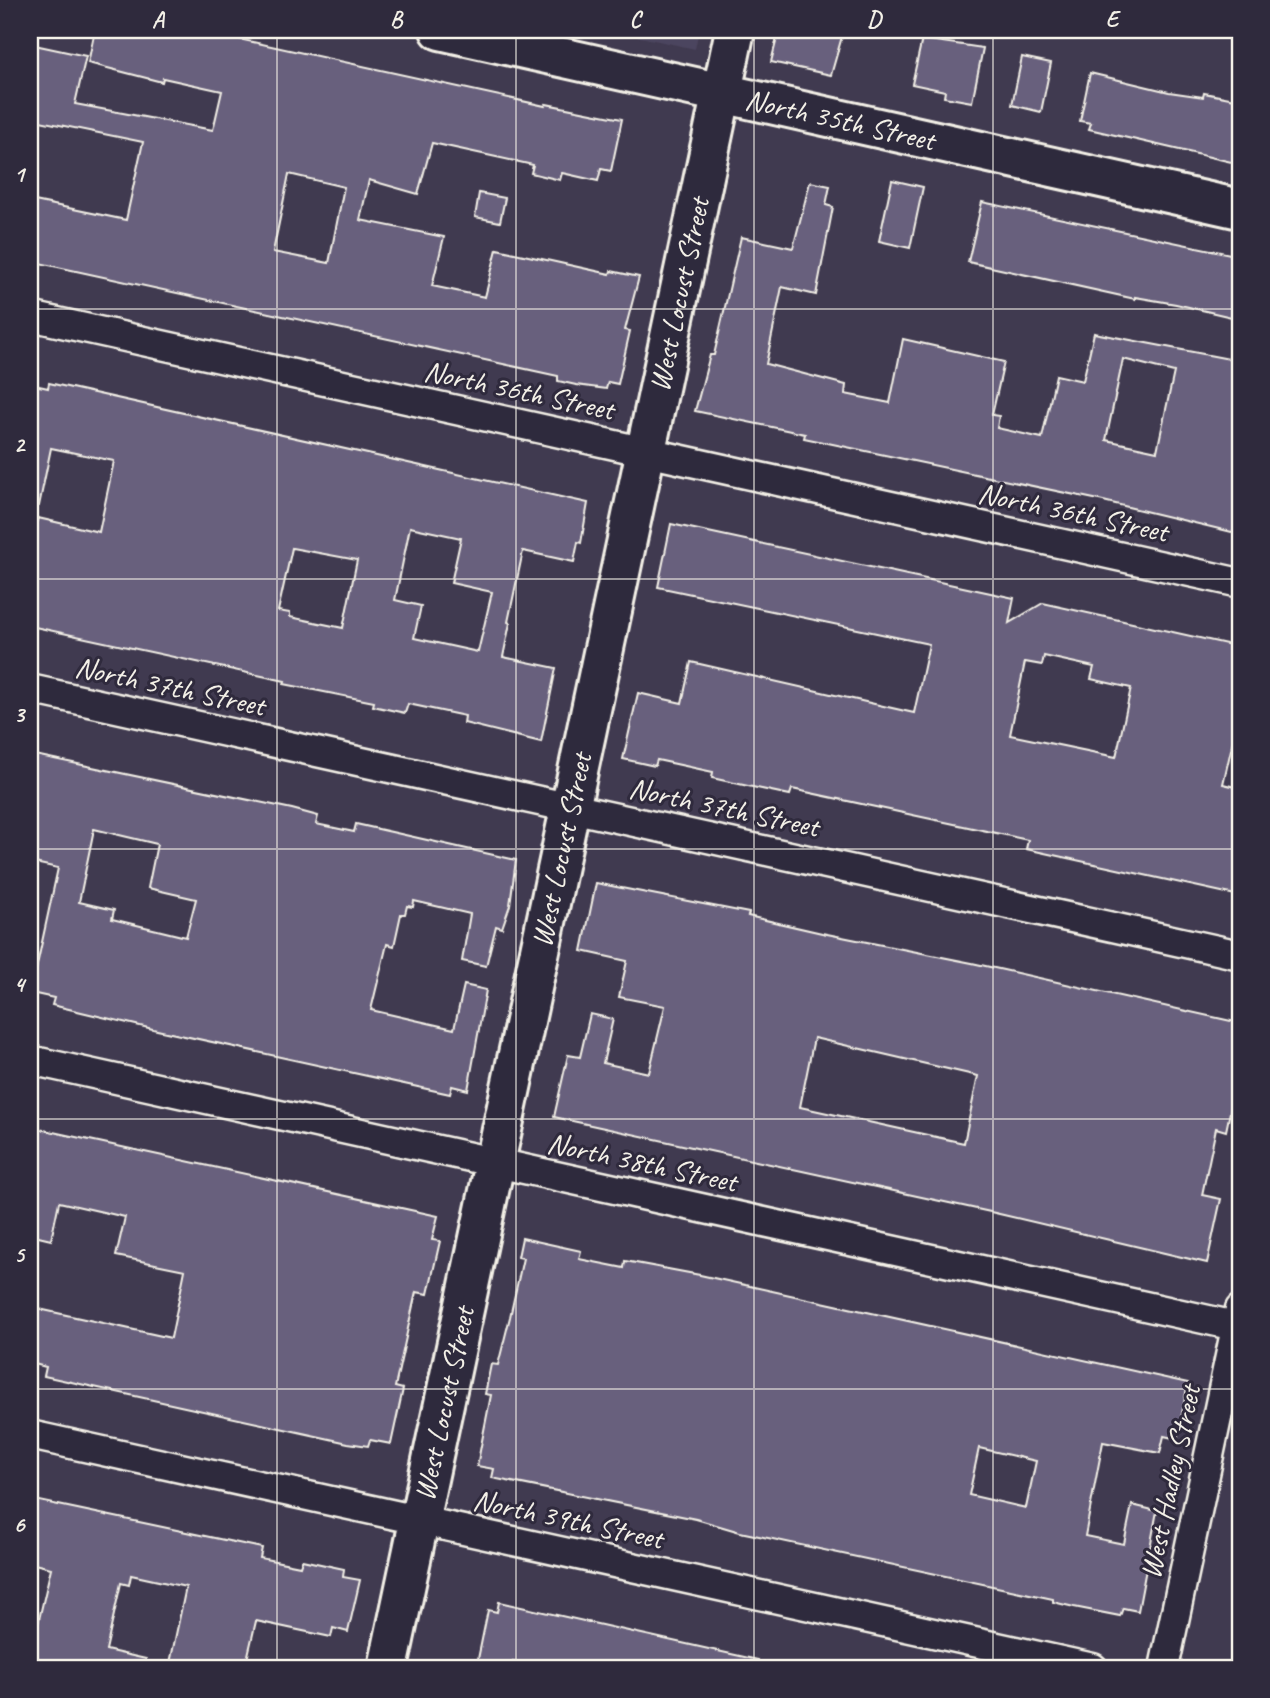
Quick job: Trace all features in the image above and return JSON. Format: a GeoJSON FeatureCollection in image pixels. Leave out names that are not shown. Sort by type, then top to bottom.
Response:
{"type":"FeatureCollection","features":[{"type":"Feature","properties":{"kind":"street","name":"North 35th Street"},"geometry":{"type":"LineString","coordinates":[[440,30],[1240,209]]}},
{"type":"Feature","properties":{"kind":"street","name":"West Locust Street"},"geometry":{"type":"LineString","coordinates":[[388,1668],[736,30]]}},
{"type":"Feature","properties":{"kind":"street","name":"North 36th Street"},"geometry":{"type":"LineString","coordinates":[[30,316],[1240,583]]}},
{"type":"Feature","properties":{"kind":"street","name":"North 37th Street"},"geometry":{"type":"LineString","coordinates":[[30,689],[1240,955]]}},
{"type":"Feature","properties":{"kind":"street","name":"North 38th Street"},"geometry":{"type":"LineString","coordinates":[[30,1060],[496,1164],[1239,1321]]}},
{"type":"Feature","properties":{"kind":"street","name":"West Hadley Street"},"geometry":{"type":"LineString","coordinates":[[1164,1668],[1239,1321]]}},
{"type":"Feature","properties":{"kind":"street","name":"North 39th Street"},"geometry":{"type":"LineString","coordinates":[[30,1434],[1093,1668]]}},
{"type":"Feature","properties":{"kind":"shaded area"},"geometry":{"type":"Polygon","coordinates":[[[608,30],[699,30],[695,49],[608,30]]]}},
{"type":"Feature","properties":{"kind":"building"},"geometry":{"type":"Polygon","coordinates":[[[95,30],[198,30],[545,106],[546,104],[622,119],[611,171],[601,169],[598,181],[562,173],[560,180],[531,173],[533,165],[432,143],[418,194],[369,180],[360,220],[444,237],[432,286],[485,297],[497,249],[610,274],[611,271],[639,277],[625,330],[630,331],[618,384],[608,382],[606,389],[576,385],[558,381],[558,376],[30,261],[30,200],[126,220],[143,142],[30,119],[30,44],[86,56],[75,104],[213,130],[222,91],[163,78],[162,82],[88,63],[95,30]],[[289,174],[273,252],[329,263],[344,187],[289,174]]]}},
{"type":"Feature","properties":{"kind":"building"},"geometry":{"type":"Polygon","coordinates":[[[779,30],[833,30],[843,33],[831,75],[771,62],[779,30]]]}},
{"type":"Feature","properties":{"kind":"building"},"geometry":{"type":"Polygon","coordinates":[[[922,39],[983,48],[972,102],[944,97],[945,91],[912,84],[922,39]]]}},
{"type":"Feature","properties":{"kind":"building"},"geometry":{"type":"Polygon","coordinates":[[[1022,57],[1051,63],[1041,112],[1012,105],[1022,57]]]}},
{"type":"Feature","properties":{"kind":"building"},"geometry":{"type":"Polygon","coordinates":[[[1090,73],[1169,92],[1203,97],[1204,93],[1240,100],[1240,164],[1089,129],[1091,123],[1080,121],[1090,73]]]}},
{"type":"Feature","properties":{"kind":"building"},"geometry":{"type":"Polygon","coordinates":[[[892,180],[923,187],[910,248],[879,241],[892,180]]]}},
{"type":"Feature","properties":{"kind":"building"},"geometry":{"type":"Polygon","coordinates":[[[810,182],[830,186],[826,205],[833,207],[816,295],[782,287],[766,364],[846,385],[845,394],[890,403],[903,339],[1004,362],[992,415],[999,416],[997,428],[1042,438],[1056,375],[1083,381],[1094,333],[1240,361],[1240,534],[1099,500],[804,438],[805,434],[695,411],[710,355],[714,355],[741,237],[793,248],[810,182]],[[1123,359],[1106,440],[1157,451],[1174,372],[1123,359]]]}},
{"type":"Feature","properties":{"kind":"building"},"geometry":{"type":"Polygon","coordinates":[[[479,193],[505,198],[500,222],[475,217],[479,193]]]}},
{"type":"Feature","properties":{"kind":"building"},"geometry":{"type":"Polygon","coordinates":[[[982,202],[1240,256],[1240,319],[968,262],[982,202]]]}},
{"type":"Feature","properties":{"kind":"building"},"geometry":{"type":"Polygon","coordinates":[[[49,383],[588,503],[581,543],[578,542],[574,562],[523,551],[508,622],[510,623],[503,657],[556,668],[541,742],[464,723],[465,716],[408,704],[405,713],[373,706],[374,702],[284,684],[285,681],[30,626],[30,554],[38,518],[99,532],[114,461],[51,448],[39,506],[30,505],[30,384],[48,388],[49,383]],[[410,527],[395,600],[421,606],[414,638],[478,652],[492,592],[451,583],[461,538],[410,527]],[[292,548],[278,611],[290,613],[290,617],[343,628],[357,560],[292,548]]]}},
{"type":"Feature","properties":{"kind":"building"},"geometry":{"type":"Polygon","coordinates":[[[671,524],[1014,598],[1009,623],[1043,603],[1240,647],[1240,711],[1223,784],[1240,788],[1240,896],[1026,849],[1028,840],[792,789],[790,795],[757,788],[712,778],[713,772],[657,760],[655,766],[623,759],[638,693],[682,703],[691,662],[914,713],[929,644],[658,587],[671,524]],[[1044,656],[1042,665],[1025,662],[1010,735],[1116,757],[1131,688],[1091,679],[1094,667],[1044,656]]]}},
{"type":"Feature","properties":{"kind":"building"},"geometry":{"type":"Polygon","coordinates":[[[35,755],[292,809],[318,816],[316,824],[354,832],[356,824],[516,860],[510,905],[502,928],[496,926],[486,966],[462,961],[470,914],[414,901],[413,907],[407,906],[405,914],[401,914],[394,946],[387,944],[371,1010],[454,1029],[464,985],[486,990],[468,1090],[452,1086],[450,1094],[157,1030],[52,1005],[54,998],[31,993],[58,868],[30,862],[30,781],[35,755]],[[94,829],[79,902],[114,910],[112,919],[186,937],[196,899],[148,888],[157,844],[94,829]]]}},
{"type":"Feature","properties":{"kind":"building"},"geometry":{"type":"Polygon","coordinates":[[[596,883],[749,913],[748,916],[822,933],[972,963],[1240,1023],[1240,1089],[1235,1088],[1226,1131],[1216,1128],[1202,1195],[1221,1199],[1207,1263],[995,1213],[554,1117],[568,1055],[580,1057],[590,1014],[613,1019],[603,1063],[649,1073],[665,1006],[619,997],[627,961],[582,951],[596,883]],[[814,1038],[800,1107],[964,1143],[978,1076],[814,1038]]]}},
{"type":"Feature","properties":{"kind":"building"},"geometry":{"type":"Polygon","coordinates":[[[30,1127],[438,1216],[432,1240],[440,1241],[428,1294],[416,1292],[395,1387],[403,1389],[391,1444],[370,1440],[368,1446],[348,1443],[44,1376],[46,1367],[30,1363],[30,1307],[171,1338],[185,1270],[116,1256],[125,1217],[59,1202],[51,1240],[30,1235],[30,1127]]]}},
{"type":"Feature","properties":{"kind":"building"},"geometry":{"type":"Polygon","coordinates":[[[522,1238],[581,1251],[579,1259],[624,1268],[625,1261],[700,1275],[1188,1383],[1177,1439],[1164,1436],[1160,1453],[1103,1442],[1085,1536],[1124,1544],[1132,1505],[1157,1511],[1138,1611],[1123,1608],[1120,1616],[1074,1607],[1053,1602],[1053,1599],[740,1532],[696,1519],[492,1478],[494,1469],[477,1466],[491,1395],[485,1394],[491,1364],[498,1365],[510,1317],[523,1258],[518,1257],[522,1238]],[[979,1448],[969,1495],[1026,1508],[1036,1461],[979,1448]]]}},
{"type":"Feature","properties":{"kind":"building"},"geometry":{"type":"Polygon","coordinates":[[[30,1499],[262,1548],[260,1558],[300,1566],[302,1560],[344,1569],[343,1577],[360,1580],[348,1632],[333,1628],[331,1637],[256,1621],[245,1668],[169,1668],[186,1587],[131,1575],[129,1585],[121,1583],[106,1650],[146,1659],[146,1668],[74,1668],[30,1658],[51,1568],[30,1563],[30,1499]]]}},
{"type":"Feature","properties":{"kind":"building"},"geometry":{"type":"Polygon","coordinates":[[[499,1602],[758,1660],[757,1668],[541,1668],[513,1662],[511,1668],[496,1668],[477,1664],[488,1610],[497,1612],[499,1602]]]}}]}
